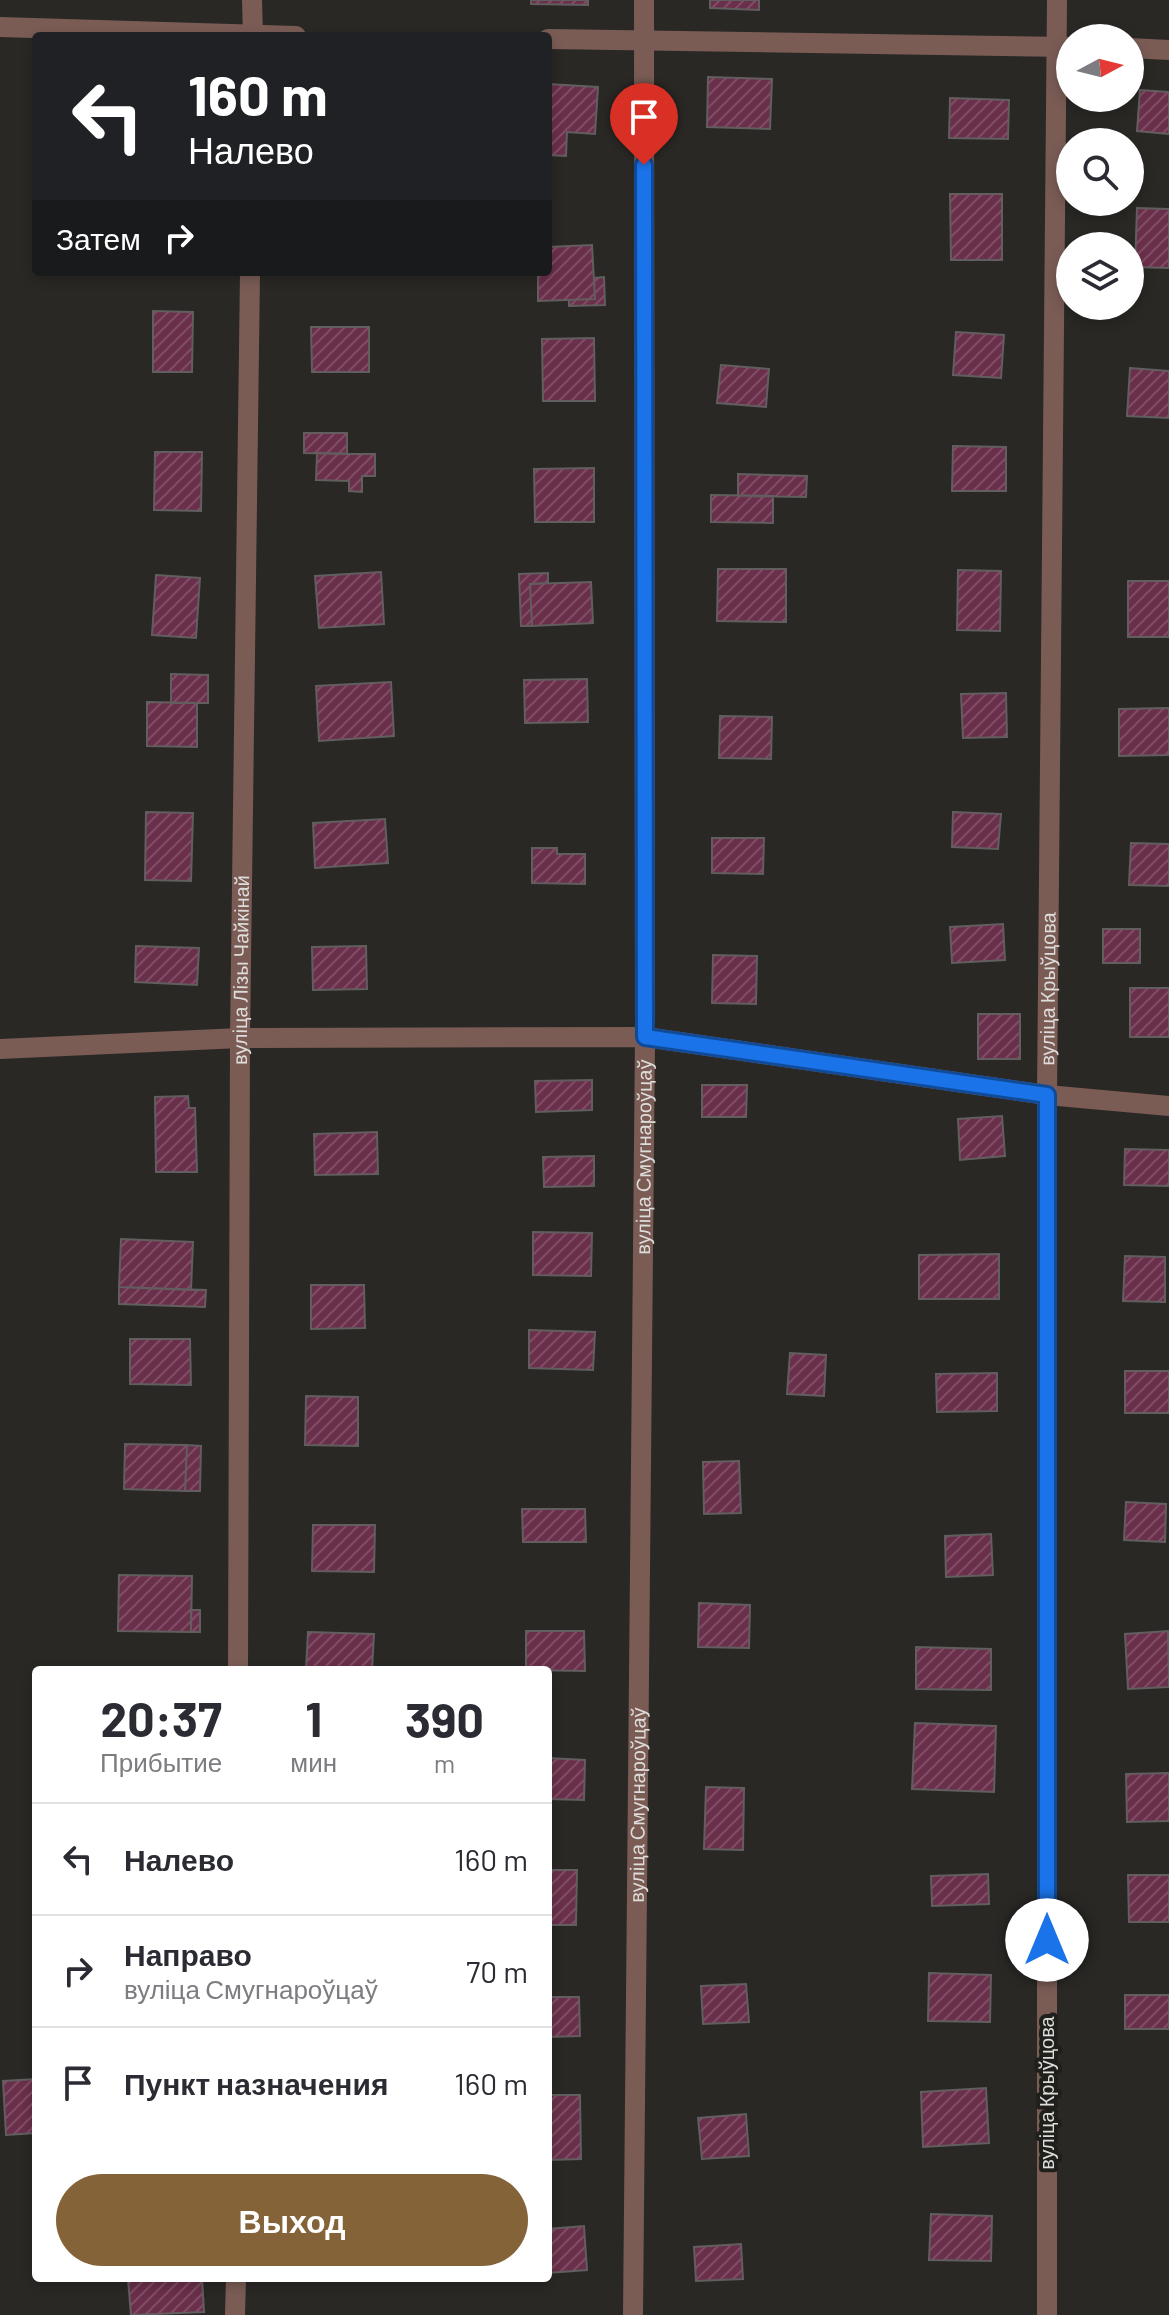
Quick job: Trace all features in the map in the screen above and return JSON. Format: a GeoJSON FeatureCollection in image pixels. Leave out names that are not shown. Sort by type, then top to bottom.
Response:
{"type":"FeatureCollection","features":[{"type":"Feature","properties":{"kind":"street"},"geometry":{"type":"LineString","coordinates":[[252,0],[253,32]]}},
{"type":"Feature","properties":{"kind":"street","name":"вуліца Смугнароўцаў"},"geometry":{"type":"LineString","coordinates":[[633,2315],[645,1037],[644,0]]}},
{"type":"Feature","properties":{"kind":"street","name":"вуліца Крыўцова"},"geometry":{"type":"LineString","coordinates":[[1057,0],[1060,24]]}},
{"type":"Feature","properties":{"kind":"street"},"geometry":{"type":"LineString","coordinates":[[0,27],[141,32]]}},
{"type":"Feature","properties":{"kind":"street"},"geometry":{"type":"LineString","coordinates":[[552,39],[1056,47]]}},
{"type":"Feature","properties":{"kind":"street"},"geometry":{"type":"LineString","coordinates":[[1144,49],[1169,50]]}},
{"type":"Feature","properties":{"kind":"street","name":"вуліца Крыўцова"},"geometry":{"type":"LineString","coordinates":[[1047,2315],[1047,1095],[1062,112]]}},
{"type":"Feature","properties":{"kind":"street","name":"вуліца Лізы Чайкінай"},"geometry":{"type":"LineString","coordinates":[[238,1666],[240,1038],[250,276]]}},
{"type":"Feature","properties":{"kind":"street"},"geometry":{"type":"LineString","coordinates":[[0,1049],[240,1038],[645,1037],[1047,1095],[1169,1106]]}},
{"type":"Feature","properties":{"kind":"street"},"geometry":{"type":"LineString","coordinates":[[235,2315],[236,2282]]}},
{"type":"Feature","properties":{"kind":"building"},"geometry":{"type":"Polygon","coordinates":[[[531,0],[588,0],[588,5],[531,4],[531,0]]]}},
{"type":"Feature","properties":{"kind":"building"},"geometry":{"type":"Polygon","coordinates":[[[710,0],[759,0],[759,10],[710,8],[710,0]]]}},
{"type":"Feature","properties":{"kind":"building"},"geometry":{"type":"Polygon","coordinates":[[[708,77],[772,79],[770,129],[707,127],[708,77]]]}},
{"type":"Feature","properties":{"kind":"building"},"geometry":{"type":"Polygon","coordinates":[[[552,84],[598,87],[595,134],[567,132],[566,156],[552,155],[552,84]]]}},
{"type":"Feature","properties":{"kind":"building"},"geometry":{"type":"Polygon","coordinates":[[[1144,90],[1169,92],[1169,134],[1137,128],[1138,112],[1144,112],[1144,90]]]}},
{"type":"Feature","properties":{"kind":"building"},"geometry":{"type":"Polygon","coordinates":[[[950,98],[1009,100],[1008,139],[949,138],[950,98]]]}},
{"type":"Feature","properties":{"kind":"building"},"geometry":{"type":"Polygon","coordinates":[[[950,194],[1002,194],[1002,260],[951,260],[950,194]]]}},
{"type":"Feature","properties":{"kind":"building"},"geometry":{"type":"Polygon","coordinates":[[[1144,208],[1169,209],[1169,268],[1144,267],[1144,232],[1136,232],[1137,216],[1144,216],[1144,208]]]}},
{"type":"Feature","properties":{"kind":"building"},"geometry":{"type":"Polygon","coordinates":[[[592,245],[595,299],[538,301],[538,276],[552,276],[552,247],[592,245]]]}},
{"type":"Feature","properties":{"kind":"building"},"geometry":{"type":"Polygon","coordinates":[[[604,277],[605,305],[569,306],[569,300],[595,299],[594,278],[604,277]]]}},
{"type":"Feature","properties":{"kind":"building"},"geometry":{"type":"Polygon","coordinates":[[[153,311],[193,312],[192,372],[153,372],[153,311]]]}},
{"type":"Feature","properties":{"kind":"building"},"geometry":{"type":"Polygon","coordinates":[[[311,327],[369,327],[369,372],[312,372],[311,327]]]}},
{"type":"Feature","properties":{"kind":"building"},"geometry":{"type":"Polygon","coordinates":[[[956,332],[1004,335],[1001,378],[953,375],[956,332]]]}},
{"type":"Feature","properties":{"kind":"building"},"geometry":{"type":"Polygon","coordinates":[[[594,338],[595,401],[543,401],[542,339],[594,338]]]}},
{"type":"Feature","properties":{"kind":"building"},"geometry":{"type":"Polygon","coordinates":[[[721,365],[769,369],[766,407],[717,403],[721,365]]]}},
{"type":"Feature","properties":{"kind":"building"},"geometry":{"type":"Polygon","coordinates":[[[1130,368],[1169,371],[1169,418],[1127,416],[1130,368]]]}},
{"type":"Feature","properties":{"kind":"building"},"geometry":{"type":"Polygon","coordinates":[[[304,433],[347,433],[347,454],[304,453],[304,433]]]}},
{"type":"Feature","properties":{"kind":"building"},"geometry":{"type":"Polygon","coordinates":[[[953,446],[1006,447],[1006,491],[952,491],[953,446]]]}},
{"type":"Feature","properties":{"kind":"building"},"geometry":{"type":"Polygon","coordinates":[[[155,452],[202,452],[201,511],[154,510],[155,452]]]}},
{"type":"Feature","properties":{"kind":"building"},"geometry":{"type":"Polygon","coordinates":[[[317,453],[375,454],[375,476],[362,476],[362,492],[349,491],[349,481],[316,480],[317,453]]]}},
{"type":"Feature","properties":{"kind":"building"},"geometry":{"type":"Polygon","coordinates":[[[594,468],[594,522],[535,522],[534,469],[594,468]]]}},
{"type":"Feature","properties":{"kind":"building"},"geometry":{"type":"Polygon","coordinates":[[[738,474],[807,476],[806,497],[738,496],[738,474]]]}},
{"type":"Feature","properties":{"kind":"building"},"geometry":{"type":"Polygon","coordinates":[[[711,495],[773,496],[773,523],[711,522],[711,495]]]}},
{"type":"Feature","properties":{"kind":"building"},"geometry":{"type":"Polygon","coordinates":[[[718,569],[786,569],[786,622],[717,621],[718,569]]]}},
{"type":"Feature","properties":{"kind":"building"},"geometry":{"type":"Polygon","coordinates":[[[958,570],[1001,571],[1000,631],[957,630],[958,570]]]}},
{"type":"Feature","properties":{"kind":"building"},"geometry":{"type":"Polygon","coordinates":[[[381,572],[384,624],[319,628],[315,576],[381,572]]]}},
{"type":"Feature","properties":{"kind":"building"},"geometry":{"type":"Polygon","coordinates":[[[548,573],[548,583],[530,584],[532,626],[521,626],[519,574],[548,573]]]}},
{"type":"Feature","properties":{"kind":"building"},"geometry":{"type":"Polygon","coordinates":[[[156,575],[200,578],[196,638],[152,635],[156,575]]]}},
{"type":"Feature","properties":{"kind":"building"},"geometry":{"type":"Polygon","coordinates":[[[1128,581],[1169,581],[1169,637],[1128,637],[1128,581]]]}},
{"type":"Feature","properties":{"kind":"building"},"geometry":{"type":"Polygon","coordinates":[[[591,582],[593,623],[532,626],[530,584],[591,582]]]}},
{"type":"Feature","properties":{"kind":"building"},"geometry":{"type":"Polygon","coordinates":[[[171,674],[208,675],[208,703],[171,703],[171,674]]]}},
{"type":"Feature","properties":{"kind":"building"},"geometry":{"type":"Polygon","coordinates":[[[587,679],[588,722],[525,723],[524,680],[587,679]]]}},
{"type":"Feature","properties":{"kind":"building"},"geometry":{"type":"Polygon","coordinates":[[[391,682],[394,736],[319,741],[316,686],[391,682]]]}},
{"type":"Feature","properties":{"kind":"building"},"geometry":{"type":"Polygon","coordinates":[[[1006,693],[1007,737],[963,738],[961,694],[1006,693]]]}},
{"type":"Feature","properties":{"kind":"building"},"geometry":{"type":"Polygon","coordinates":[[[147,702],[197,703],[197,747],[147,746],[147,702]]]}},
{"type":"Feature","properties":{"kind":"building"},"geometry":{"type":"Polygon","coordinates":[[[1169,708],[1169,755],[1119,756],[1119,709],[1169,708]]]}},
{"type":"Feature","properties":{"kind":"building"},"geometry":{"type":"Polygon","coordinates":[[[720,716],[772,717],[771,759],[719,758],[720,716]]]}},
{"type":"Feature","properties":{"kind":"building"},"geometry":{"type":"Polygon","coordinates":[[[146,812],[193,813],[191,881],[145,880],[146,812]]]}},
{"type":"Feature","properties":{"kind":"building"},"geometry":{"type":"Polygon","coordinates":[[[953,812],[1001,814],[998,849],[952,847],[953,812]]]}},
{"type":"Feature","properties":{"kind":"building"},"geometry":{"type":"Polygon","coordinates":[[[385,819],[388,863],[315,868],[313,823],[385,819]]]}},
{"type":"Feature","properties":{"kind":"building"},"geometry":{"type":"Polygon","coordinates":[[[712,838],[764,838],[763,874],[712,873],[712,838]]]}},
{"type":"Feature","properties":{"kind":"building"},"geometry":{"type":"Polygon","coordinates":[[[1131,843],[1169,844],[1169,886],[1129,885],[1131,843]]]}},
{"type":"Feature","properties":{"kind":"building"},"geometry":{"type":"Polygon","coordinates":[[[532,848],[557,848],[557,854],[585,854],[585,884],[532,883],[532,848]]]}},
{"type":"Feature","properties":{"kind":"building"},"geometry":{"type":"Polygon","coordinates":[[[1003,924],[1005,960],[952,963],[950,927],[1003,924]]]}},
{"type":"Feature","properties":{"kind":"building"},"geometry":{"type":"Polygon","coordinates":[[[1103,929],[1140,929],[1140,963],[1103,963],[1103,929]]]}},
{"type":"Feature","properties":{"kind":"building"},"geometry":{"type":"Polygon","coordinates":[[[136,946],[199,948],[197,985],[135,982],[136,946]]]}},
{"type":"Feature","properties":{"kind":"building"},"geometry":{"type":"Polygon","coordinates":[[[366,946],[367,989],[313,990],[312,947],[366,946]]]}},
{"type":"Feature","properties":{"kind":"building"},"geometry":{"type":"Polygon","coordinates":[[[713,955],[757,956],[756,1004],[712,1003],[713,955]]]}},
{"type":"Feature","properties":{"kind":"building"},"geometry":{"type":"Polygon","coordinates":[[[1130,988],[1169,988],[1169,1037],[1130,1037],[1130,988]]]}},
{"type":"Feature","properties":{"kind":"building"},"geometry":{"type":"Polygon","coordinates":[[[978,1014],[1020,1014],[1020,1059],[978,1059],[978,1014]]]}},
{"type":"Feature","properties":{"kind":"building"},"geometry":{"type":"Polygon","coordinates":[[[592,1080],[592,1110],[536,1112],[535,1081],[592,1080]]]}},
{"type":"Feature","properties":{"kind":"building"},"geometry":{"type":"Polygon","coordinates":[[[702,1085],[747,1085],[746,1117],[702,1117],[702,1085]]]}},
{"type":"Feature","properties":{"kind":"building"},"geometry":{"type":"Polygon","coordinates":[[[188,1096],[189,1108],[195,1108],[197,1172],[156,1172],[155,1097],[188,1096]]]}},
{"type":"Feature","properties":{"kind":"building"},"geometry":{"type":"Polygon","coordinates":[[[1002,1116],[1005,1156],[960,1160],[958,1119],[1002,1116]]]}},
{"type":"Feature","properties":{"kind":"building"},"geometry":{"type":"Polygon","coordinates":[[[377,1132],[378,1174],[315,1175],[314,1134],[377,1132]]]}},
{"type":"Feature","properties":{"kind":"building"},"geometry":{"type":"Polygon","coordinates":[[[1125,1149],[1169,1150],[1169,1186],[1124,1185],[1125,1149]]]}},
{"type":"Feature","properties":{"kind":"building"},"geometry":{"type":"Polygon","coordinates":[[[594,1156],[594,1186],[544,1187],[543,1157],[594,1156]]]}},
{"type":"Feature","properties":{"kind":"building"},"geometry":{"type":"Polygon","coordinates":[[[533,1232],[592,1233],[591,1276],[533,1275],[533,1232]]]}},
{"type":"Feature","properties":{"kind":"building"},"geometry":{"type":"Polygon","coordinates":[[[121,1239],[193,1242],[191,1290],[119,1287],[121,1239]]]}},
{"type":"Feature","properties":{"kind":"building"},"geometry":{"type":"Polygon","coordinates":[[[999,1254],[999,1299],[919,1299],[919,1255],[999,1254]]]}},
{"type":"Feature","properties":{"kind":"building"},"geometry":{"type":"Polygon","coordinates":[[[1125,1256],[1165,1257],[1165,1302],[1123,1301],[1125,1256]]]}},
{"type":"Feature","properties":{"kind":"building"},"geometry":{"type":"Polygon","coordinates":[[[311,1285],[364,1285],[365,1328],[311,1329],[311,1285]]]}},
{"type":"Feature","properties":{"kind":"building"},"geometry":{"type":"Polygon","coordinates":[[[119,1287],[206,1290],[205,1307],[119,1304],[119,1287]]]}},
{"type":"Feature","properties":{"kind":"building"},"geometry":{"type":"Polygon","coordinates":[[[529,1330],[595,1332],[593,1370],[529,1368],[529,1330]]]}},
{"type":"Feature","properties":{"kind":"building"},"geometry":{"type":"Polygon","coordinates":[[[130,1339],[190,1339],[191,1385],[130,1384],[130,1339]]]}},
{"type":"Feature","properties":{"kind":"building"},"geometry":{"type":"Polygon","coordinates":[[[790,1353],[826,1355],[824,1396],[787,1394],[790,1353]]]}},
{"type":"Feature","properties":{"kind":"building"},"geometry":{"type":"Polygon","coordinates":[[[1125,1371],[1169,1371],[1169,1413],[1125,1413],[1125,1371]]]}},
{"type":"Feature","properties":{"kind":"building"},"geometry":{"type":"Polygon","coordinates":[[[997,1373],[997,1411],[937,1412],[936,1374],[997,1373]]]}},
{"type":"Feature","properties":{"kind":"building"},"geometry":{"type":"Polygon","coordinates":[[[306,1396],[358,1397],[358,1446],[305,1445],[306,1396]]]}},
{"type":"Feature","properties":{"kind":"building"},"geometry":{"type":"Polygon","coordinates":[[[125,1444],[187,1445],[185,1491],[124,1489],[125,1444]]]}},
{"type":"Feature","properties":{"kind":"building"},"geometry":{"type":"Polygon","coordinates":[[[187,1445],[201,1446],[200,1491],[185,1491],[187,1445]]]}},
{"type":"Feature","properties":{"kind":"building"},"geometry":{"type":"Polygon","coordinates":[[[739,1461],[741,1513],[704,1514],[703,1462],[739,1461]]]}},
{"type":"Feature","properties":{"kind":"building"},"geometry":{"type":"Polygon","coordinates":[[[1126,1502],[1166,1504],[1165,1542],[1124,1540],[1126,1502]]]}},
{"type":"Feature","properties":{"kind":"building"},"geometry":{"type":"Polygon","coordinates":[[[522,1509],[585,1509],[586,1542],[523,1542],[522,1509]]]}},
{"type":"Feature","properties":{"kind":"building"},"geometry":{"type":"Polygon","coordinates":[[[313,1525],[375,1525],[374,1572],[312,1571],[313,1525]]]}},
{"type":"Feature","properties":{"kind":"building"},"geometry":{"type":"Polygon","coordinates":[[[991,1534],[993,1575],[946,1577],[945,1536],[991,1534]]]}},
{"type":"Feature","properties":{"kind":"building"},"geometry":{"type":"Polygon","coordinates":[[[119,1575],[192,1576],[191,1632],[118,1631],[119,1575]]]}},
{"type":"Feature","properties":{"kind":"building"},"geometry":{"type":"Polygon","coordinates":[[[699,1603],[750,1605],[749,1648],[698,1647],[699,1603]]]}},
{"type":"Feature","properties":{"kind":"building"},"geometry":{"type":"Polygon","coordinates":[[[191,1610],[200,1610],[200,1632],[191,1632],[191,1610]]]}},
{"type":"Feature","properties":{"kind":"building"},"geometry":{"type":"Polygon","coordinates":[[[526,1631],[584,1631],[585,1671],[526,1666],[526,1631]]]}},
{"type":"Feature","properties":{"kind":"building"},"geometry":{"type":"Polygon","coordinates":[[[1168,1631],[1169,1687],[1128,1689],[1125,1634],[1168,1631]]]}},
{"type":"Feature","properties":{"kind":"building"},"geometry":{"type":"Polygon","coordinates":[[[308,1632],[374,1634],[372,1666],[306,1666],[308,1632]]]}},
{"type":"Feature","properties":{"kind":"building"},"geometry":{"type":"Polygon","coordinates":[[[916,1647],[991,1649],[991,1690],[916,1689],[916,1647]]]}},
{"type":"Feature","properties":{"kind":"building"},"geometry":{"type":"Polygon","coordinates":[[[915,1723],[996,1726],[994,1792],[912,1789],[915,1723]]]}},
{"type":"Feature","properties":{"kind":"building"},"geometry":{"type":"Polygon","coordinates":[[[552,1758],[585,1760],[584,1800],[552,1799],[552,1758]]]}},
{"type":"Feature","properties":{"kind":"building"},"geometry":{"type":"Polygon","coordinates":[[[1169,1773],[1169,1821],[1127,1822],[1126,1774],[1169,1773]]]}},
{"type":"Feature","properties":{"kind":"building"},"geometry":{"type":"Polygon","coordinates":[[[706,1787],[744,1788],[743,1850],[704,1849],[706,1787]]]}},
{"type":"Feature","properties":{"kind":"building"},"geometry":{"type":"Polygon","coordinates":[[[552,1870],[577,1870],[576,1925],[552,1925],[552,1870]]]}},
{"type":"Feature","properties":{"kind":"building"},"geometry":{"type":"Polygon","coordinates":[[[988,1874],[989,1904],[932,1906],[931,1876],[988,1874]]]}},
{"type":"Feature","properties":{"kind":"building"},"geometry":{"type":"Polygon","coordinates":[[[1128,1875],[1169,1875],[1169,1922],[1129,1922],[1128,1875]]]}},
{"type":"Feature","properties":{"kind":"building"},"geometry":{"type":"Polygon","coordinates":[[[929,1973],[991,1975],[990,2022],[928,2021],[929,1973]]]}},
{"type":"Feature","properties":{"kind":"building"},"geometry":{"type":"Polygon","coordinates":[[[746,1984],[749,2022],[703,2024],[701,1986],[746,1984]]]}},
{"type":"Feature","properties":{"kind":"building"},"geometry":{"type":"Polygon","coordinates":[[[1125,1995],[1169,1995],[1169,2029],[1125,2029],[1125,1995]]]}},
{"type":"Feature","properties":{"kind":"building"},"geometry":{"type":"Polygon","coordinates":[[[552,1997],[579,1997],[580,2036],[552,2037],[552,1997]]]}},
{"type":"Feature","properties":{"kind":"building"},"geometry":{"type":"Polygon","coordinates":[[[32,2079],[32,2133],[6,2135],[3,2081],[32,2079]]]}},
{"type":"Feature","properties":{"kind":"building"},"geometry":{"type":"Polygon","coordinates":[[[986,2088],[989,2143],[923,2147],[921,2092],[986,2088]]]}},
{"type":"Feature","properties":{"kind":"building"},"geometry":{"type":"Polygon","coordinates":[[[552,2095],[580,2095],[581,2159],[552,2160],[552,2095]]]}},
{"type":"Feature","properties":{"kind":"building"},"geometry":{"type":"Polygon","coordinates":[[[746,2114],[749,2156],[702,2159],[698,2118],[746,2114]]]}},
{"type":"Feature","properties":{"kind":"building"},"geometry":{"type":"Polygon","coordinates":[[[931,2214],[992,2216],[991,2261],[929,2260],[931,2214]]]}},
{"type":"Feature","properties":{"kind":"building"},"geometry":{"type":"Polygon","coordinates":[[[584,2226],[587,2270],[552,2273],[552,2229],[584,2226]]]}},
{"type":"Feature","properties":{"kind":"building"},"geometry":{"type":"Polygon","coordinates":[[[741,2244],[743,2279],[696,2281],[694,2247],[741,2244]]]}},
{"type":"Feature","properties":{"kind":"building"},"geometry":{"type":"Polygon","coordinates":[[[128,2282],[202,2282],[204,2312],[131,2315],[128,2282]]]}},
{"type":"Feature","properties":{"kind":"route"},"geometry":{"type":"LineString","coordinates":[[644,165],[645,1037],[1047,1095],[1047,1940]]}}]}
